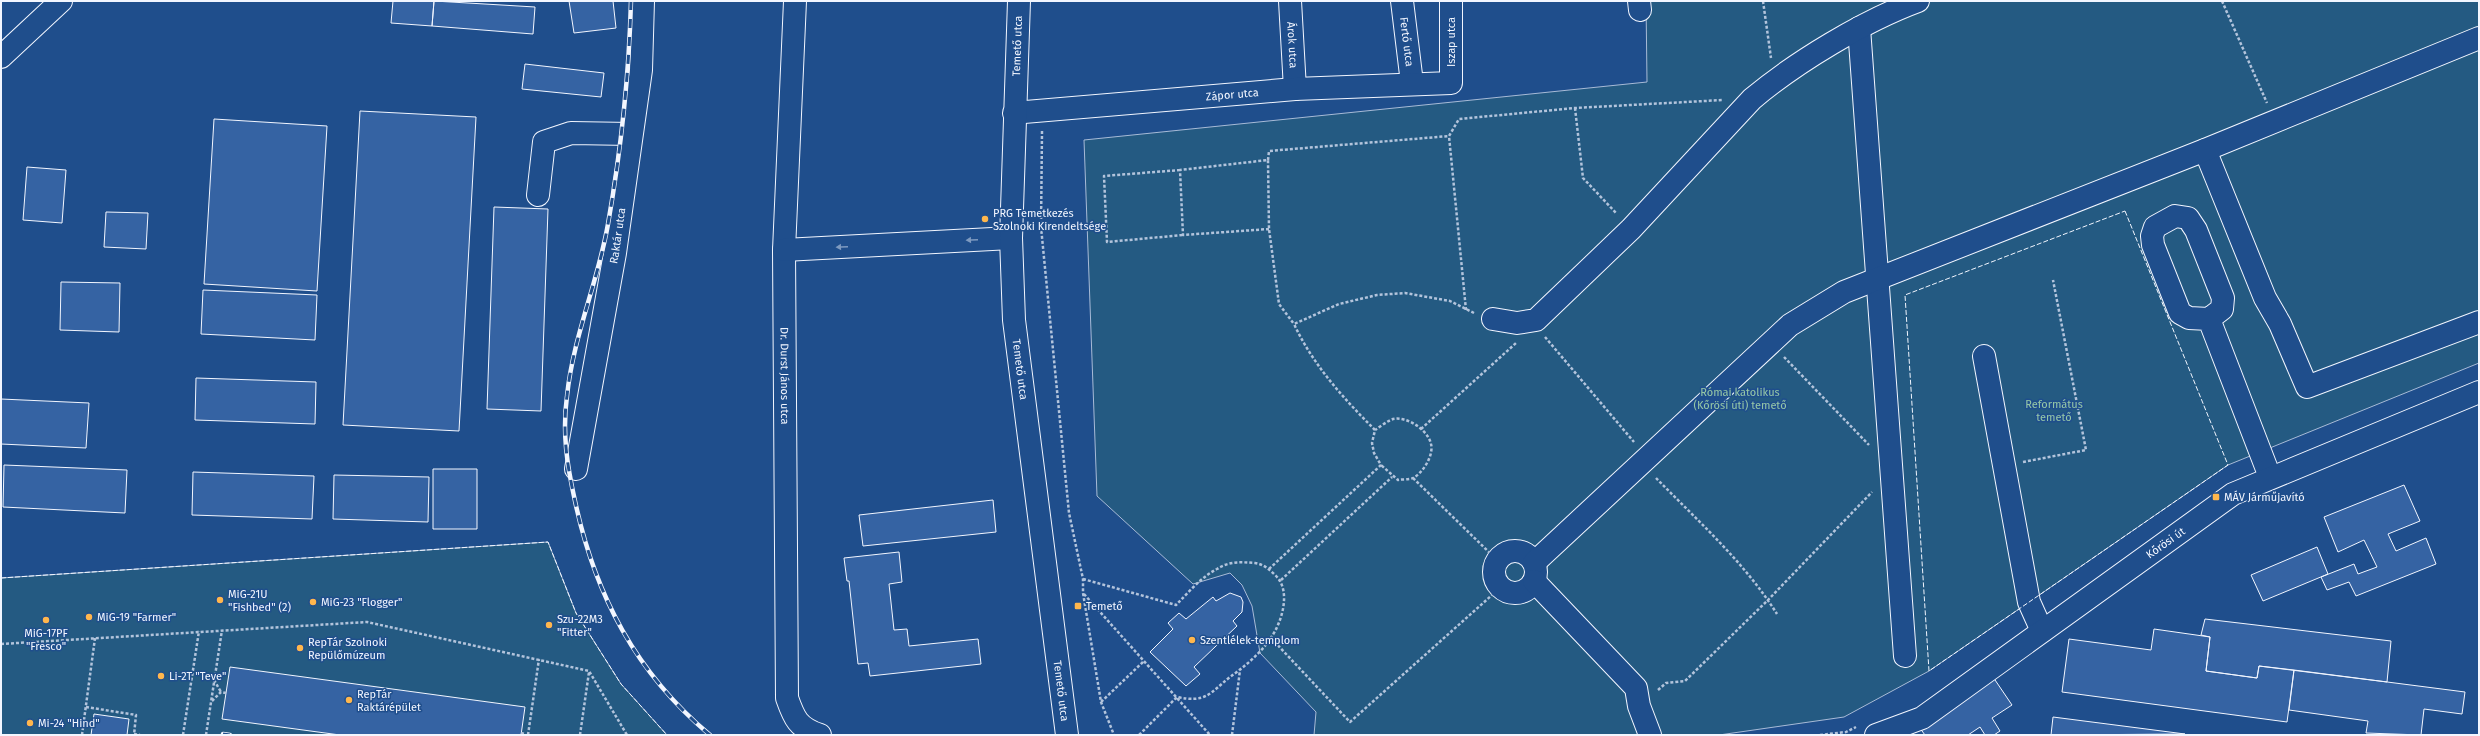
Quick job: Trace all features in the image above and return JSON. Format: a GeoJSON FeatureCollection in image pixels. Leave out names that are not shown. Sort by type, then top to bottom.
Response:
{"type":"FeatureCollection","features":[{"type":"Feature","properties":{"kind":"street"},"geometry":{"type":"LineString","coordinates":[[1,57],[61,1]]}},
{"type":"Feature","properties":{"kind":"street","name":"Raktár utca"},"geometry":{"type":"LineString","coordinates":[[576,469],[615,253],[641,70],[643,1]]}},
{"type":"Feature","properties":{"kind":"street","name":"Dr. Durst János utca"},"geometry":{"type":"LineString","coordinates":[[795,1],[784,250],[787,698],[793,717],[808,731],[820,735]]}},
{"type":"Feature","properties":{"kind":"street","name":"Temető utca"},"geometry":{"type":"LineString","coordinates":[[1019,1],[1014,113],[1011,238],[1014,320],[1067,735]]}},
{"type":"Feature","properties":{"kind":"street","name":"Árok utca"},"geometry":{"type":"LineString","coordinates":[[1290,1],[1295,89]]}},
{"type":"Feature","properties":{"kind":"street","name":"Fertő utca"},"geometry":{"type":"LineString","coordinates":[[1402,1],[1412,83]]}},
{"type":"Feature","properties":{"kind":"street","name":"Iszap utca"},"geometry":{"type":"LineString","coordinates":[[1451,1],[1451,83]]}},
{"type":"Feature","properties":{"kind":"street"},"geometry":{"type":"LineString","coordinates":[[1493,319],[1517,323],[1536,320],[1631,229],[1752,99],[1774,80],[1898,5],[1918,1]]}},
{"type":"Feature","properties":{"kind":"street"},"geometry":{"type":"LineString","coordinates":[[1859,28],[1879,278],[1905,656]]}},
{"type":"Feature","properties":{"kind":"street"},"geometry":{"type":"LineString","coordinates":[[1650,735],[1640,706],[1636,688],[1534,572],[1526,554],[1514,551],[1498,561],[1495,578],[1501,587],[1513,593],[1519,592],[1530,586],[1534,572],[1645,461],[1790,325],[1837,296],[1879,278],[2275,122],[2479,38]]}},
{"type":"Feature","properties":{"kind":"street","name":"Zápor utca"},"geometry":{"type":"LineString","coordinates":[[1014,113],[1295,89],[1412,83],[1451,83]]}},
{"type":"Feature","properties":{"kind":"street"},"geometry":{"type":"LineString","coordinates":[[538,196],[544,142],[571,133],[631,134]]}},
{"type":"Feature","properties":{"kind":"street"},"geometry":{"type":"LineString","coordinates":[[2205,150],[2265,298],[2280,324],[2308,387],[2479,322]]}},
{"type":"Feature","properties":{"kind":"street"},"geometry":{"type":"LineString","coordinates":[[784,250],[1011,238]]}},
{"type":"Feature","properties":{"kind":"street"},"geometry":{"type":"LineString","coordinates":[[2209,319],[2270,478]]}},
{"type":"Feature","properties":{"kind":"street"},"geometry":{"type":"LineString","coordinates":[[1984,356],[2029,602],[2042,630]]}},
{"type":"Feature","properties":{"kind":"street","name":"Kőrösi út"},"geometry":{"type":"LineString","coordinates":[[1876,735],[1922,718],[2042,630],[2233,494],[2479,392]]}},
{"type":"Feature","properties":{"kind":"path"},"geometry":{"type":"LineString","coordinates":[[1763,1],[1774,80]]}},
{"type":"Feature","properties":{"kind":"path"},"geometry":{"type":"LineString","coordinates":[[2222,1],[2275,122]]}},
{"type":"Feature","properties":{"kind":"path"},"geometry":{"type":"LineString","coordinates":[[1466,310],[1450,136],[1459,119],[1575,108],[1752,99]]}},
{"type":"Feature","properties":{"kind":"path"},"geometry":{"type":"LineString","coordinates":[[1575,108],[1583,178],[1631,229]]}},
{"type":"Feature","properties":{"kind":"path"},"geometry":{"type":"LineString","coordinates":[[1042,111],[1042,227],[1068,513],[1083,579],[1083,594],[1100,702],[1114,735]]}},
{"type":"Feature","properties":{"kind":"path"},"geometry":{"type":"LineString","coordinates":[[1375,430],[1350,406],[1306,349],[1294,324],[1279,304],[1269,229],[1269,151],[1450,136]]}},
{"type":"Feature","properties":{"kind":"path"},"geometry":{"type":"LineString","coordinates":[[1268,160],[1180,170],[1104,176],[1107,242],[1269,229]]}},
{"type":"Feature","properties":{"kind":"path"},"geometry":{"type":"LineString","coordinates":[[1180,170],[1182,235]]}},
{"type":"Feature","properties":{"kind":"path"},"geometry":{"type":"LineString","coordinates":[[2005,466],[2086,450],[2054,280]]}},
{"type":"Feature","properties":{"kind":"path"},"geometry":{"type":"LineString","coordinates":[[1294,324],[1339,304],[1377,295],[1405,292],[1450,301],[1466,310],[1493,319]]}},
{"type":"Feature","properties":{"kind":"path"},"geometry":{"type":"LineString","coordinates":[[1546,309],[1536,326],[1645,461],[1762,590],[1777,614]]}},
{"type":"Feature","properties":{"kind":"path"},"geometry":{"type":"LineString","coordinates":[[1421,428],[1518,341]]}},
{"type":"Feature","properties":{"kind":"path"},"geometry":{"type":"LineString","coordinates":[[1771,343],[1872,448]]}},
{"type":"Feature","properties":{"kind":"path"},"geometry":{"type":"LineString","coordinates":[[1393,419],[1406,419],[1421,428],[1431,444],[1430,456],[1424,468],[1413,478],[1398,480],[1392,477],[1381,465],[1374,453],[1372,443],[1375,430],[1393,419]]}},
{"type":"Feature","properties":{"kind":"path"},"geometry":{"type":"LineString","coordinates":[[1269,569],[1381,465]]}},
{"type":"Feature","properties":{"kind":"path"},"geometry":{"type":"LineString","coordinates":[[1640,706],[1666,683],[1685,680],[1768,600],[1893,470]]}},
{"type":"Feature","properties":{"kind":"path"},"geometry":{"type":"LineString","coordinates":[[1281,580],[1392,477]]}},
{"type":"Feature","properties":{"kind":"path"},"geometry":{"type":"LineString","coordinates":[[1413,478],[1498,561]]}},
{"type":"Feature","properties":{"kind":"path"},"geometry":{"type":"LineString","coordinates":[[1083,579],[1176,605],[1216,569],[1230,563],[1260,564],[1269,569],[1281,580],[1285,589],[1281,615],[1271,638],[1240,670],[1206,698],[1194,700],[1178,697]]}},
{"type":"Feature","properties":{"kind":"path"},"geometry":{"type":"LineString","coordinates":[[1271,638],[1350,722],[1501,587]]}},
{"type":"Feature","properties":{"kind":"path"},"geometry":{"type":"LineString","coordinates":[[1083,594],[1178,697],[1210,735]]}},
{"type":"Feature","properties":{"kind":"path"},"geometry":{"type":"LineString","coordinates":[[1,644],[367,622],[589,671],[628,735]]}},
{"type":"Feature","properties":{"kind":"path"},"geometry":{"type":"LineString","coordinates":[[206,735],[222,630]]}},
{"type":"Feature","properties":{"kind":"path"},"geometry":{"type":"LineString","coordinates":[[183,735],[199,631]]}},
{"type":"Feature","properties":{"kind":"path"},"geometry":{"type":"LineString","coordinates":[[82,735],[95,638]]}},
{"type":"Feature","properties":{"kind":"path"},"geometry":{"type":"LineString","coordinates":[[521,733],[526,735],[529,728],[539,659]]}},
{"type":"Feature","properties":{"kind":"path"},"geometry":{"type":"LineString","coordinates":[[1100,702],[1144,661]]}},
{"type":"Feature","properties":{"kind":"path"},"geometry":{"type":"LineString","coordinates":[[1232,735],[1240,670]]}},
{"type":"Feature","properties":{"kind":"path"},"geometry":{"type":"LineString","coordinates":[[580,735],[589,671]]}},
{"type":"Feature","properties":{"kind":"path"},"geometry":{"type":"LineString","coordinates":[[214,680],[221,692],[226,693]]}},
{"type":"Feature","properties":{"kind":"path"},"geometry":{"type":"LineString","coordinates":[[211,702],[221,692]]}},
{"type":"Feature","properties":{"kind":"path"},"geometry":{"type":"LineString","coordinates":[[1139,735],[1178,697]]}},
{"type":"Feature","properties":{"kind":"path"},"geometry":{"type":"LineString","coordinates":[[86,707],[136,715],[134,735],[140,735]]}},
{"type":"Feature","properties":{"kind":"green space","name":"Római katolikus (Kőrösi úti) temető"},"geometry":{"type":"Polygon","coordinates":[[[1646,1],[2479,1],[2479,363],[2228,465],[1929,671],[1844,717],[1719,735],[1314,735],[1316,712],[1260,653],[1252,606],[1242,585],[1230,573],[1193,584],[1097,496],[1084,140],[1647,82],[1646,1]]]}},
{"type":"Feature","properties":{"kind":"green space","name":"RepTár Szolnoki Repülőmúzeum"},"geometry":{"type":"Polygon","coordinates":[[[548,542],[576,613],[621,684],[667,735],[1,735],[1,578],[548,542]]]}},
{"type":"Feature","properties":{"kind":"building"},"geometry":{"type":"Polygon","coordinates":[[[393,1],[434,1],[432,26],[391,23],[393,1]]]}},
{"type":"Feature","properties":{"kind":"building"},"geometry":{"type":"Polygon","coordinates":[[[434,1],[535,7],[533,34],[432,26],[434,1]]]}},
{"type":"Feature","properties":{"kind":"building"},"geometry":{"type":"Polygon","coordinates":[[[569,1],[613,1],[616,28],[574,33],[569,1]]]}},
{"type":"Feature","properties":{"kind":"building"},"geometry":{"type":"Polygon","coordinates":[[[525,64],[604,73],[601,97],[522,89],[525,64]]]}},
{"type":"Feature","properties":{"kind":"building"},"geometry":{"type":"Polygon","coordinates":[[[360,111],[476,117],[459,431],[343,425],[360,111]]]}},
{"type":"Feature","properties":{"kind":"building"},"geometry":{"type":"Polygon","coordinates":[[[214,119],[327,126],[317,291],[204,284],[214,119]]]}},
{"type":"Feature","properties":{"kind":"building"},"geometry":{"type":"Polygon","coordinates":[[[27,167],[66,170],[62,223],[23,220],[27,167]]]}},
{"type":"Feature","properties":{"kind":"building"},"geometry":{"type":"Polygon","coordinates":[[[494,207],[548,209],[541,411],[487,409],[494,207]]]}},
{"type":"Feature","properties":{"kind":"building"},"geometry":{"type":"Polygon","coordinates":[[[106,212],[148,213],[146,249],[104,247],[106,212]]]}},
{"type":"Feature","properties":{"kind":"building"},"geometry":{"type":"Polygon","coordinates":[[[61,282],[120,283],[119,332],[60,330],[61,282]]]}},
{"type":"Feature","properties":{"kind":"building"},"geometry":{"type":"Polygon","coordinates":[[[203,290],[317,295],[315,340],[201,334],[203,290]]]}},
{"type":"Feature","properties":{"kind":"building"},"geometry":{"type":"Polygon","coordinates":[[[196,378],[316,382],[315,424],[195,420],[196,378]]]}},
{"type":"Feature","properties":{"kind":"building"},"geometry":{"type":"Polygon","coordinates":[[[1,399],[89,403],[86,448],[1,444],[1,399]]]}},
{"type":"Feature","properties":{"kind":"building"},"geometry":{"type":"Polygon","coordinates":[[[4,465],[127,470],[125,513],[3,507],[4,465]]]}},
{"type":"Feature","properties":{"kind":"building"},"geometry":{"type":"Polygon","coordinates":[[[433,469],[477,469],[477,529],[433,529],[433,469]]]}},
{"type":"Feature","properties":{"kind":"building"},"geometry":{"type":"Polygon","coordinates":[[[193,472],[314,476],[312,519],[192,515],[193,472]]]}},
{"type":"Feature","properties":{"kind":"building"},"geometry":{"type":"Polygon","coordinates":[[[334,475],[429,477],[428,522],[333,519],[334,475]]]}},
{"type":"Feature","properties":{"kind":"building"},"geometry":{"type":"Polygon","coordinates":[[[2404,485],[2420,521],[2388,534],[2396,551],[2426,538],[2436,564],[2356,596],[2349,582],[2327,590],[2321,577],[2354,564],[2358,574],[2377,567],[2364,540],[2338,552],[2324,517],[2404,485]]]}},
{"type":"Feature","properties":{"kind":"building"},"geometry":{"type":"Polygon","coordinates":[[[993,500],[996,532],[863,546],[859,515],[993,500]]]}},
{"type":"Feature","properties":{"kind":"building"},"geometry":{"type":"Polygon","coordinates":[[[2317,547],[2328,574],[2263,601],[2251,575],[2317,547]]]}},
{"type":"Feature","properties":{"kind":"building"},"geometry":{"type":"Polygon","coordinates":[[[899,552],[902,582],[889,584],[894,630],[907,629],[909,646],[978,639],[981,664],[870,676],[868,663],[858,664],[849,581],[847,581],[844,558],[899,552]]]}},
{"type":"Feature","properties":{"kind":"building","name":"Szentlélek-templom"},"geometry":{"type":"Polygon","coordinates":[[[1230,593],[1241,597],[1243,602],[1242,612],[1233,621],[1237,626],[1194,667],[1200,674],[1186,686],[1150,652],[1173,629],[1168,623],[1179,613],[1186,619],[1213,597],[1216,601],[1230,593]]]}},
{"type":"Feature","properties":{"kind":"building"},"geometry":{"type":"Polygon","coordinates":[[[2205,619],[2391,641],[2387,682],[2259,666],[2257,678],[2206,671],[2210,637],[2201,635],[2205,619]]]}},
{"type":"Feature","properties":{"kind":"building"},"geometry":{"type":"Polygon","coordinates":[[[2154,629],[2210,637],[2206,671],[2257,678],[2259,666],[2294,670],[2287,722],[2062,692],[2069,639],[2151,650],[2154,629]]]}},
{"type":"Feature","properties":{"kind":"building","name":"RepTár Raktárépület"},"geometry":{"type":"Polygon","coordinates":[[[230,667],[525,707],[521,735],[340,735],[222,719],[230,667]]]}},
{"type":"Feature","properties":{"kind":"building"},"geometry":{"type":"Polygon","coordinates":[[[2294,670],[2465,692],[2462,714],[2424,709],[2421,735],[2366,733],[2368,721],[2289,710],[2294,670]]]}},
{"type":"Feature","properties":{"kind":"building"},"geometry":{"type":"Polygon","coordinates":[[[1993,677],[2012,705],[1992,718],[2000,731],[1994,735],[1985,735],[1980,727],[1968,735],[1925,735],[1919,727],[1993,677]]]}},
{"type":"Feature","properties":{"kind":"building"},"geometry":{"type":"Polygon","coordinates":[[[94,714],[129,719],[127,735],[91,735],[94,714]]]}},
{"type":"Feature","properties":{"kind":"building"},"geometry":{"type":"Polygon","coordinates":[[[2053,717],[2185,734],[2051,735],[2053,717]]]}},
{"type":"Feature","properties":{"kind":"railway"},"geometry":{"type":"LineString","coordinates":[[631,1],[624,113],[617,168],[604,246],[580,331],[570,374],[565,423],[566,449],[572,488],[584,536],[594,568],[607,600],[622,630],[660,686],[710,735]]}},
{"type":"Feature","properties":{"kind":"railway"},"geometry":{"type":"LineString","coordinates":[[223,734],[230,735]]}},
{"type":"Feature","properties":{"kind":"fence"},"geometry":{"type":"LineString","coordinates":[[2125,211],[2228,465],[1929,671],[1905,295],[2125,211]]}},
{"type":"Feature","properties":{"kind":"fence"},"geometry":{"type":"LineString","coordinates":[[1,578],[548,542],[576,613],[621,684],[667,735]]}},
{"type":"Feature","properties":{"kind":"place","name":"PRG Temetkezés Szolnoki Kirendeltsége"},"geometry":{"type":"Point","coordinates":[985,219]}},
{"type":"Feature","properties":{"kind":"place","name":"MÁV Járműjavító"},"geometry":{"type":"Point","coordinates":[2216,497]}},
{"type":"Feature","properties":{"kind":"place","name":"MiG-21U \"Fishbed\" (2)"},"geometry":{"type":"Point","coordinates":[220,600]}},
{"type":"Feature","properties":{"kind":"place","name":"MiG-23 \"Flogger\""},"geometry":{"type":"Point","coordinates":[313,602]}},
{"type":"Feature","properties":{"kind":"place","name":"Temető"},"geometry":{"type":"Point","coordinates":[1078,606]}},
{"type":"Feature","properties":{"kind":"place","name":"MiG-19 \"Farmer\""},"geometry":{"type":"Point","coordinates":[89,617]}},
{"type":"Feature","properties":{"kind":"place","name":"MiG-17PF \"Fresco\""},"geometry":{"type":"Point","coordinates":[46,620]}},
{"type":"Feature","properties":{"kind":"place","name":"Szu-22M3 \"Fitter\""},"geometry":{"type":"Point","coordinates":[549,625]}},
{"type":"Feature","properties":{"kind":"place","name":"Szentlélek-templom"},"geometry":{"type":"Point","coordinates":[1192,640]}},
{"type":"Feature","properties":{"kind":"place","name":"RepTár Szolnoki Repülőmúzeum"},"geometry":{"type":"Point","coordinates":[300,648]}},
{"type":"Feature","properties":{"kind":"place","name":"Li-2T \"Teve\""},"geometry":{"type":"Point","coordinates":[161,676]}},
{"type":"Feature","properties":{"kind":"place","name":"RepTár Raktárépület"},"geometry":{"type":"Point","coordinates":[349,700]}},
{"type":"Feature","properties":{"kind":"place","name":"Mi-24 \"Hind\""},"geometry":{"type":"Point","coordinates":[30,723]}},
{"type":"Feature","properties":{"kind":"park label","name":"Református temető"},"geometry":{"type":"Point","coordinates":[2054,410]}}]}
